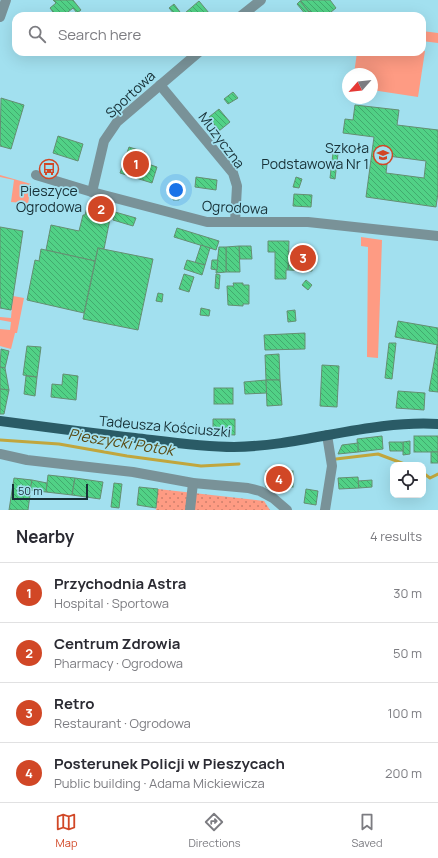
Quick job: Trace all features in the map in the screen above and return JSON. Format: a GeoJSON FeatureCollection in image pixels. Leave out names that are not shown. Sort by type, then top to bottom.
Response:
{"type":"FeatureCollection","features":[{"type":"Feature","properties":{"kind":"main road","name":"Tadeusza Kościuszki"},"geometry":{"type":"LineString","coordinates":[[0,422],[198,446],[235,447],[272,444],[390,425],[421,423],[438,424]]}},
{"type":"Feature","properties":{"kind":"street"},"geometry":{"type":"LineString","coordinates":[[0,17],[6,0]]}},
{"type":"Feature","properties":{"kind":"street"},"geometry":{"type":"LineString","coordinates":[[246,12],[261,0]]}},
{"type":"Feature","properties":{"kind":"street","name":"Sportowa"},"geometry":{"type":"LineString","coordinates":[[92,192],[104,141],[118,122],[194,56]]}},
{"type":"Feature","properties":{"kind":"street","name":"Muzyczna"},"geometry":{"type":"LineString","coordinates":[[160,85],[232,173],[237,186],[235,222]]}},
{"type":"Feature","properties":{"kind":"street","name":"Ogrodowa"},"geometry":{"type":"LineString","coordinates":[[36,175],[92,192],[207,222],[308,222],[438,236]]}},
{"type":"Feature","properties":{"kind":"street"},"geometry":{"type":"LineString","coordinates":[[325,510],[332,466],[327,435]]}},
{"type":"Feature","properties":{"kind":"street"},"geometry":{"type":"LineString","coordinates":[[0,454],[27,460],[133,472],[193,483],[248,488],[260,491],[273,498],[287,510]]}},
{"type":"Feature","properties":{"kind":"street"},"geometry":{"type":"LineString","coordinates":[[190,510],[193,483]]}},
{"type":"Feature","properties":{"kind":"shaded area"},"geometry":{"type":"Polygon","coordinates":[[[426,32],[438,33],[438,43],[426,42],[426,32]]]}},
{"type":"Feature","properties":{"kind":"shaded area"},"geometry":{"type":"Polygon","coordinates":[[[356,56],[424,56],[418,97],[378,91],[378,68],[355,68],[356,56]]]}},
{"type":"Feature","properties":{"kind":"shaded area"},"geometry":{"type":"Polygon","coordinates":[[[0,175],[31,184],[27,211],[23,212],[23,203],[11,202],[14,180],[0,177],[0,175]]]}},
{"type":"Feature","properties":{"kind":"shaded area"},"geometry":{"type":"Polygon","coordinates":[[[361,237],[382,240],[378,358],[367,357],[368,247],[361,246],[361,237]]]}},
{"type":"Feature","properties":{"kind":"shaded area"},"geometry":{"type":"Polygon","coordinates":[[[13,296],[24,298],[17,333],[15,333],[11,349],[0,346],[0,329],[10,330],[11,322],[0,320],[0,317],[11,318],[13,296]]]}},
{"type":"Feature","properties":{"kind":"shaded area"},"geometry":{"type":"Polygon","coordinates":[[[158,489],[264,501],[270,510],[156,510],[158,489]]]}},
{"type":"Feature","properties":{"kind":"building"},"geometry":{"type":"Polygon","coordinates":[[[53,0],[73,0],[81,10],[76,12],[73,8],[68,12],[53,12],[50,8],[56,3],[53,0]]]}},
{"type":"Feature","properties":{"kind":"building"},"geometry":{"type":"Polygon","coordinates":[[[330,0],[336,8],[331,12],[309,12],[300,1],[330,0]]]}},
{"type":"Feature","properties":{"kind":"building"},"geometry":{"type":"Polygon","coordinates":[[[199,1],[208,12],[186,12],[199,1]]]}},
{"type":"Feature","properties":{"kind":"building"},"geometry":{"type":"Polygon","coordinates":[[[300,1],[309,12],[304,12],[297,4],[300,1]]]}},
{"type":"Feature","properties":{"kind":"building"},"geometry":{"type":"Polygon","coordinates":[[[174,4],[180,12],[172,12],[169,8],[174,4]]]}},
{"type":"Feature","properties":{"kind":"building"},"geometry":{"type":"Polygon","coordinates":[[[233,92],[238,98],[228,104],[224,99],[233,92]]]}},
{"type":"Feature","properties":{"kind":"building"},"geometry":{"type":"Polygon","coordinates":[[[1,98],[24,105],[11,149],[0,146],[1,98]]]}},
{"type":"Feature","properties":{"kind":"building"},"geometry":{"type":"Polygon","coordinates":[[[355,105],[399,110],[397,125],[438,130],[438,193],[436,207],[366,197],[374,137],[343,133],[345,119],[353,120],[355,105]],[[388,156],[386,173],[424,178],[426,161],[388,156]]]}},
{"type":"Feature","properties":{"kind":"building"},"geometry":{"type":"Polygon","coordinates":[[[219,109],[230,122],[219,131],[209,117],[219,109]]]}},
{"type":"Feature","properties":{"kind":"building"},"geometry":{"type":"Polygon","coordinates":[[[58,136],[83,144],[78,161],[53,153],[58,136]]]}},
{"type":"Feature","properties":{"kind":"building"},"geometry":{"type":"Polygon","coordinates":[[[129,147],[145,152],[142,162],[157,167],[152,183],[120,173],[129,147]]]}},
{"type":"Feature","properties":{"kind":"building"},"geometry":{"type":"Polygon","coordinates":[[[333,153],[338,154],[335,179],[330,178],[333,153]]]}},
{"type":"Feature","properties":{"kind":"building"},"geometry":{"type":"Polygon","coordinates":[[[196,177],[217,180],[216,190],[195,187],[196,177]]]}},
{"type":"Feature","properties":{"kind":"building"},"geometry":{"type":"Polygon","coordinates":[[[296,177],[302,179],[299,188],[293,187],[296,177]]]}},
{"type":"Feature","properties":{"kind":"building"},"geometry":{"type":"Polygon","coordinates":[[[173,192],[180,193],[179,200],[173,200],[173,192]]]}},
{"type":"Feature","properties":{"kind":"building"},"geometry":{"type":"Polygon","coordinates":[[[294,194],[312,195],[311,207],[293,206],[294,194]]]}},
{"type":"Feature","properties":{"kind":"building"},"geometry":{"type":"Polygon","coordinates":[[[88,204],[112,209],[104,249],[98,248],[95,261],[46,250],[51,225],[79,231],[83,215],[85,215],[88,204]]]}},
{"type":"Feature","properties":{"kind":"building"},"geometry":{"type":"Polygon","coordinates":[[[115,212],[136,218],[133,226],[113,220],[115,212]]]}},
{"type":"Feature","properties":{"kind":"building"},"geometry":{"type":"Polygon","coordinates":[[[0,227],[23,231],[11,310],[0,308],[0,227]]]}},
{"type":"Feature","properties":{"kind":"building"},"geometry":{"type":"Polygon","coordinates":[[[177,228],[219,241],[216,250],[174,237],[177,228]]]}},
{"type":"Feature","properties":{"kind":"building"},"geometry":{"type":"Polygon","coordinates":[[[268,241],[289,241],[288,270],[286,270],[286,279],[275,279],[275,252],[268,252],[268,241]]]}},
{"type":"Feature","properties":{"kind":"building"},"geometry":{"type":"Polygon","coordinates":[[[201,245],[210,248],[205,265],[195,263],[201,245]]]}},
{"type":"Feature","properties":{"kind":"building"},"geometry":{"type":"Polygon","coordinates":[[[239,246],[251,246],[252,259],[240,259],[239,246]]]}},
{"type":"Feature","properties":{"kind":"building"},"geometry":{"type":"Polygon","coordinates":[[[239,246],[240,272],[226,272],[226,247],[239,246]]]}},
{"type":"Feature","properties":{"kind":"building"},"geometry":{"type":"Polygon","coordinates":[[[219,247],[226,247],[226,272],[216,273],[219,247]]]}},
{"type":"Feature","properties":{"kind":"building"},"geometry":{"type":"Polygon","coordinates":[[[98,248],[153,259],[138,330],[83,319],[98,248]]]}},
{"type":"Feature","properties":{"kind":"building"},"geometry":{"type":"Polygon","coordinates":[[[41,249],[95,261],[84,313],[27,300],[35,260],[39,261],[41,249]]]}},
{"type":"Feature","properties":{"kind":"building"},"geometry":{"type":"Polygon","coordinates":[[[290,251],[313,252],[312,271],[288,270],[290,251]]]}},
{"type":"Feature","properties":{"kind":"building"},"geometry":{"type":"Polygon","coordinates":[[[187,260],[205,265],[202,275],[184,269],[187,260]]]}},
{"type":"Feature","properties":{"kind":"building"},"geometry":{"type":"Polygon","coordinates":[[[212,260],[218,260],[217,270],[211,269],[212,260]]]}},
{"type":"Feature","properties":{"kind":"building"},"geometry":{"type":"Polygon","coordinates":[[[184,274],[194,277],[189,292],[179,289],[184,274]]]}},
{"type":"Feature","properties":{"kind":"building"},"geometry":{"type":"Polygon","coordinates":[[[216,274],[220,275],[219,289],[215,288],[216,274]]]}},
{"type":"Feature","properties":{"kind":"building"},"geometry":{"type":"Polygon","coordinates":[[[306,280],[312,285],[308,290],[302,285],[306,280]]]}},
{"type":"Feature","properties":{"kind":"building"},"geometry":{"type":"Polygon","coordinates":[[[233,283],[243,283],[243,285],[249,285],[249,304],[243,304],[243,306],[228,305],[227,286],[234,286],[233,283]]]}},
{"type":"Feature","properties":{"kind":"building"},"geometry":{"type":"Polygon","coordinates":[[[158,293],[163,294],[162,302],[156,301],[158,293]]]}},
{"type":"Feature","properties":{"kind":"building"},"geometry":{"type":"Polygon","coordinates":[[[201,308],[210,310],[209,316],[200,315],[201,308]]]}},
{"type":"Feature","properties":{"kind":"building"},"geometry":{"type":"Polygon","coordinates":[[[295,310],[296,321],[288,322],[287,311],[295,310]]]}},
{"type":"Feature","properties":{"kind":"building"},"geometry":{"type":"Polygon","coordinates":[[[398,321],[438,328],[438,345],[395,337],[398,321]]]}},
{"type":"Feature","properties":{"kind":"building"},"geometry":{"type":"Polygon","coordinates":[[[305,333],[305,349],[265,350],[264,335],[305,333]]]}},
{"type":"Feature","properties":{"kind":"building"},"geometry":{"type":"Polygon","coordinates":[[[389,343],[396,343],[392,379],[385,378],[389,343]]]}},
{"type":"Feature","properties":{"kind":"building"},"geometry":{"type":"Polygon","coordinates":[[[438,345],[438,392],[429,391],[438,345]]]}},
{"type":"Feature","properties":{"kind":"building"},"geometry":{"type":"Polygon","coordinates":[[[27,346],[41,347],[37,377],[23,375],[27,346]]]}},
{"type":"Feature","properties":{"kind":"building"},"geometry":{"type":"Polygon","coordinates":[[[1,349],[9,351],[5,368],[0,367],[1,349]]]}},
{"type":"Feature","properties":{"kind":"building"},"geometry":{"type":"Polygon","coordinates":[[[279,354],[280,380],[266,380],[265,355],[279,354]]]}},
{"type":"Feature","properties":{"kind":"building"},"geometry":{"type":"Polygon","coordinates":[[[322,365],[339,366],[337,407],[320,406],[322,365]]]}},
{"type":"Feature","properties":{"kind":"building"},"geometry":{"type":"Polygon","coordinates":[[[0,367],[5,368],[9,390],[0,389],[0,367]]]}},
{"type":"Feature","properties":{"kind":"building"},"geometry":{"type":"Polygon","coordinates":[[[63,374],[78,376],[76,400],[51,397],[52,384],[62,385],[63,374]]]}},
{"type":"Feature","properties":{"kind":"building"},"geometry":{"type":"Polygon","coordinates":[[[26,376],[37,377],[35,396],[24,394],[26,376]]]}},
{"type":"Feature","properties":{"kind":"building"},"geometry":{"type":"Polygon","coordinates":[[[266,380],[267,393],[245,394],[244,382],[266,380]]]}},
{"type":"Feature","properties":{"kind":"building"},"geometry":{"type":"Polygon","coordinates":[[[266,380],[280,380],[282,405],[267,406],[266,380]]]}},
{"type":"Feature","properties":{"kind":"building"},"geometry":{"type":"Polygon","coordinates":[[[214,388],[233,388],[233,404],[214,404],[214,388]]]}},
{"type":"Feature","properties":{"kind":"building"},"geometry":{"type":"Polygon","coordinates":[[[0,389],[9,390],[4,414],[0,414],[0,389]]]}},
{"type":"Feature","properties":{"kind":"building"},"geometry":{"type":"Polygon","coordinates":[[[398,391],[425,393],[424,410],[396,408],[398,391]]]}},
{"type":"Feature","properties":{"kind":"building"},"geometry":{"type":"Polygon","coordinates":[[[213,419],[235,419],[235,435],[213,434],[213,419]]]}},
{"type":"Feature","properties":{"kind":"building"},"geometry":{"type":"Polygon","coordinates":[[[382,436],[383,449],[358,452],[357,439],[382,436]]]}},
{"type":"Feature","properties":{"kind":"building"},"geometry":{"type":"Polygon","coordinates":[[[414,436],[438,436],[438,452],[414,452],[414,436]]]}},
{"type":"Feature","properties":{"kind":"building"},"geometry":{"type":"Polygon","coordinates":[[[410,441],[410,454],[403,455],[403,442],[410,441]]]}},
{"type":"Feature","properties":{"kind":"building"},"geometry":{"type":"Polygon","coordinates":[[[389,442],[403,442],[403,451],[390,451],[389,442]]]}},
{"type":"Feature","properties":{"kind":"building"},"geometry":{"type":"Polygon","coordinates":[[[358,443],[358,452],[338,454],[342,445],[358,443]]]}},
{"type":"Feature","properties":{"kind":"building"},"geometry":{"type":"Polygon","coordinates":[[[431,452],[438,452],[438,463],[431,463],[431,452]]]}},
{"type":"Feature","properties":{"kind":"building"},"geometry":{"type":"Polygon","coordinates":[[[266,471],[293,471],[293,487],[266,487],[266,471]]]}},
{"type":"Feature","properties":{"kind":"building"},"geometry":{"type":"Polygon","coordinates":[[[48,475],[75,478],[72,495],[46,492],[48,475]]]}},
{"type":"Feature","properties":{"kind":"building"},"geometry":{"type":"Polygon","coordinates":[[[358,477],[359,488],[339,489],[338,478],[358,477]]]}},
{"type":"Feature","properties":{"kind":"building"},"geometry":{"type":"Polygon","coordinates":[[[14,478],[32,480],[28,510],[9,510],[14,478]]]}},
{"type":"Feature","properties":{"kind":"building"},"geometry":{"type":"Polygon","coordinates":[[[75,478],[103,482],[100,499],[72,495],[75,478]]]}},
{"type":"Feature","properties":{"kind":"building"},"geometry":{"type":"Polygon","coordinates":[[[32,480],[47,483],[46,492],[30,490],[32,480]]]}},
{"type":"Feature","properties":{"kind":"building"},"geometry":{"type":"Polygon","coordinates":[[[372,480],[372,487],[359,488],[358,481],[372,480]]]}},
{"type":"Feature","properties":{"kind":"building"},"geometry":{"type":"Polygon","coordinates":[[[114,483],[122,484],[119,508],[111,507],[114,483]]]}},
{"type":"Feature","properties":{"kind":"building"},"geometry":{"type":"Polygon","coordinates":[[[139,487],[158,489],[156,508],[137,505],[139,487]]]}},
{"type":"Feature","properties":{"kind":"building"},"geometry":{"type":"Polygon","coordinates":[[[306,489],[318,491],[316,505],[304,503],[306,489]]]}},
{"type":"Feature","properties":{"kind":"waterway","name":"Pieszycki Potok"},"geometry":{"type":"LineString","coordinates":[[0,440],[59,444],[127,456],[201,466],[239,464]]}},
{"type":"Feature","properties":{"kind":"waterway","name":"Pieszycki Potok"},"geometry":{"type":"LineString","coordinates":[[336,459],[378,454],[399,462]]}},
{"type":"Feature","properties":{"kind":"waterway","name":"Pieszycki Potok"},"geometry":{"type":"LineString","coordinates":[[426,475],[430,478],[438,474]]}},
{"type":"Feature","properties":{"kind":"place","name":"Szkoła Podstawowa Nr 1"},"geometry":{"type":"Point","coordinates":[383,155]}},
{"type":"Feature","properties":{"kind":"place","name":"Przychodnia Astra"},"geometry":{"type":"Point","coordinates":[136,164]}},
{"type":"Feature","properties":{"kind":"place","name":"Pieszyce Ogrodowa"},"geometry":{"type":"Point","coordinates":[49,169]}},
{"type":"Feature","properties":{"kind":"place","name":"Centrum Zdrowia"},"geometry":{"type":"Point","coordinates":[101,209]}},
{"type":"Feature","properties":{"kind":"place","name":"Retro"},"geometry":{"type":"Point","coordinates":[303,258]}},
{"type":"Feature","properties":{"kind":"place","name":"Posterunek Policji w Pieszycach"},"geometry":{"type":"Point","coordinates":[279,479]}}]}
